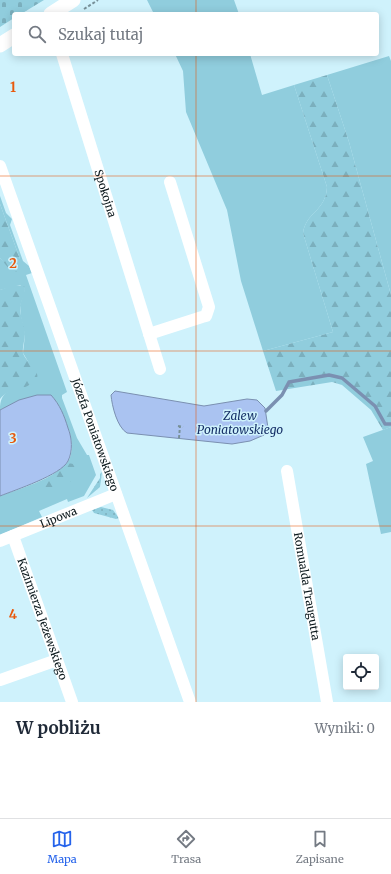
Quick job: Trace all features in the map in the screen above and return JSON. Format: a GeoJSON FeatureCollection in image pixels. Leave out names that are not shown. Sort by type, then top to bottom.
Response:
{"type":"FeatureCollection","features":[{"type":"Feature","properties":{"kind":"main road"},"geometry":{"type":"LineString","coordinates":[[57,12],[77,5]]}},
{"type":"Feature","properties":{"kind":"main road"},"geometry":{"type":"LineString","coordinates":[[0,44],[12,37]]}},
{"type":"Feature","properties":{"kind":"street","name":"Spokojna"},"geometry":{"type":"LineString","coordinates":[[63,56],[160,369]]}},
{"type":"Feature","properties":{"kind":"street","name":"Józefa Poniatowskiego"},"geometry":{"type":"LineString","coordinates":[[0,166],[190,702]]}},
{"type":"Feature","properties":{"kind":"street"},"geometry":{"type":"LineString","coordinates":[[149,334],[206,316],[209,308],[170,182]]}},
{"type":"Feature","properties":{"kind":"street","name":"Romualda Traugutta"},"geometry":{"type":"LineString","coordinates":[[287,472],[327,702]]}},
{"type":"Feature","properties":{"kind":"street","name":"Lipowa"},"geometry":{"type":"LineString","coordinates":[[0,541],[116,494]]}},
{"type":"Feature","properties":{"kind":"street","name":"Kazimierza Jeżewskiego"},"geometry":{"type":"LineString","coordinates":[[13,536],[72,702]]}},
{"type":"Feature","properties":{"kind":"street"},"geometry":{"type":"LineString","coordinates":[[0,680],[57,660]]}},
{"type":"Feature","properties":{"kind":"path"},"geometry":{"type":"LineString","coordinates":[[77,5],[98,0]]}},
{"type":"Feature","properties":{"kind":"path"},"geometry":{"type":"LineString","coordinates":[[179,438],[180,426]]}},
{"type":"Feature","properties":{"kind":"green space"},"geometry":{"type":"Polygon","coordinates":[[[0,0],[44,0],[24,12],[12,12],[12,19],[0,27],[0,0]]]}},
{"type":"Feature","properties":{"kind":"green space"},"geometry":{"type":"Polygon","coordinates":[[[147,0],[234,0],[238,12],[153,12],[147,0]]]}},
{"type":"Feature","properties":{"kind":"green space"},"geometry":{"type":"Polygon","coordinates":[[[176,56],[251,56],[262,95],[294,85],[327,187],[326,195],[320,207],[308,220],[303,233],[333,332],[263,351],[241,281],[227,210],[186,112],[183,71],[176,56]]]}},
{"type":"Feature","properties":{"kind":"green space"},"geometry":{"type":"Polygon","coordinates":[[[389,56],[391,61],[391,295],[349,142],[327,75],[389,56]]]}},
{"type":"Feature","properties":{"kind":"green space"},"geometry":{"type":"Polygon","coordinates":[[[327,75],[349,142],[391,295],[391,427],[383,430],[371,410],[342,385],[332,382],[276,391],[263,351],[333,332],[303,233],[308,220],[320,207],[326,195],[327,187],[294,85],[327,75]]]}},
{"type":"Feature","properties":{"kind":"green space"},"geometry":{"type":"Polygon","coordinates":[[[0,196],[6,213],[12,219],[10,225],[23,261],[29,266],[32,273],[26,275],[67,392],[62,395],[62,398],[77,438],[87,455],[89,455],[96,475],[84,496],[68,502],[67,499],[39,511],[42,517],[0,535],[0,496],[36,483],[54,474],[67,463],[71,455],[72,447],[69,430],[3,408],[0,410],[2,398],[5,394],[30,385],[29,363],[23,353],[25,335],[20,305],[25,289],[20,285],[0,290],[0,258],[3,261],[20,259],[0,204],[0,196]]]}},
{"type":"Feature","properties":{"kind":"green space"},"geometry":{"type":"Polygon","coordinates":[[[0,204],[20,259],[17,272],[11,271],[0,258],[0,204]]]}},
{"type":"Feature","properties":{"kind":"green space"},"geometry":{"type":"Polygon","coordinates":[[[14,285],[24,286],[25,289],[20,307],[25,331],[23,353],[36,371],[37,378],[31,384],[8,393],[0,399],[0,290],[14,285]]]}},
{"type":"Feature","properties":{"kind":"green space"},"geometry":{"type":"Polygon","coordinates":[[[391,427],[391,532],[381,534],[366,464],[373,461],[363,437],[391,427]]]}},
{"type":"Feature","properties":{"kind":"green space"},"geometry":{"type":"Polygon","coordinates":[[[67,463],[74,464],[76,469],[72,480],[61,488],[48,491],[42,489],[43,483],[67,463]]]}},
{"type":"Feature","properties":{"kind":"green space"},"geometry":{"type":"Polygon","coordinates":[[[102,472],[100,487],[87,498],[100,478],[100,474],[102,472]]]}},
{"type":"Feature","properties":{"kind":"green space"},"geometry":{"type":"Polygon","coordinates":[[[101,507],[113,510],[119,518],[116,519],[94,513],[92,510],[101,507]]]}},
{"type":"Feature","properties":{"kind":"water","name":"Zalew Poniatowskiego"},"geometry":{"type":"Polygon","coordinates":[[[115,391],[204,406],[247,399],[257,400],[265,408],[268,428],[264,435],[250,441],[232,444],[127,433],[120,426],[114,410],[111,395],[115,391]]]}},
{"type":"Feature","properties":{"kind":"water"},"geometry":{"type":"Polygon","coordinates":[[[37,395],[51,395],[61,410],[70,436],[70,457],[64,466],[57,472],[37,482],[0,496],[0,410],[19,400],[37,395]]]}},
{"type":"Feature","properties":{"kind":"waterway"},"geometry":{"type":"LineString","coordinates":[[266,411],[282,395],[289,382],[329,375],[342,378],[375,406],[385,424],[391,424]]}}]}
